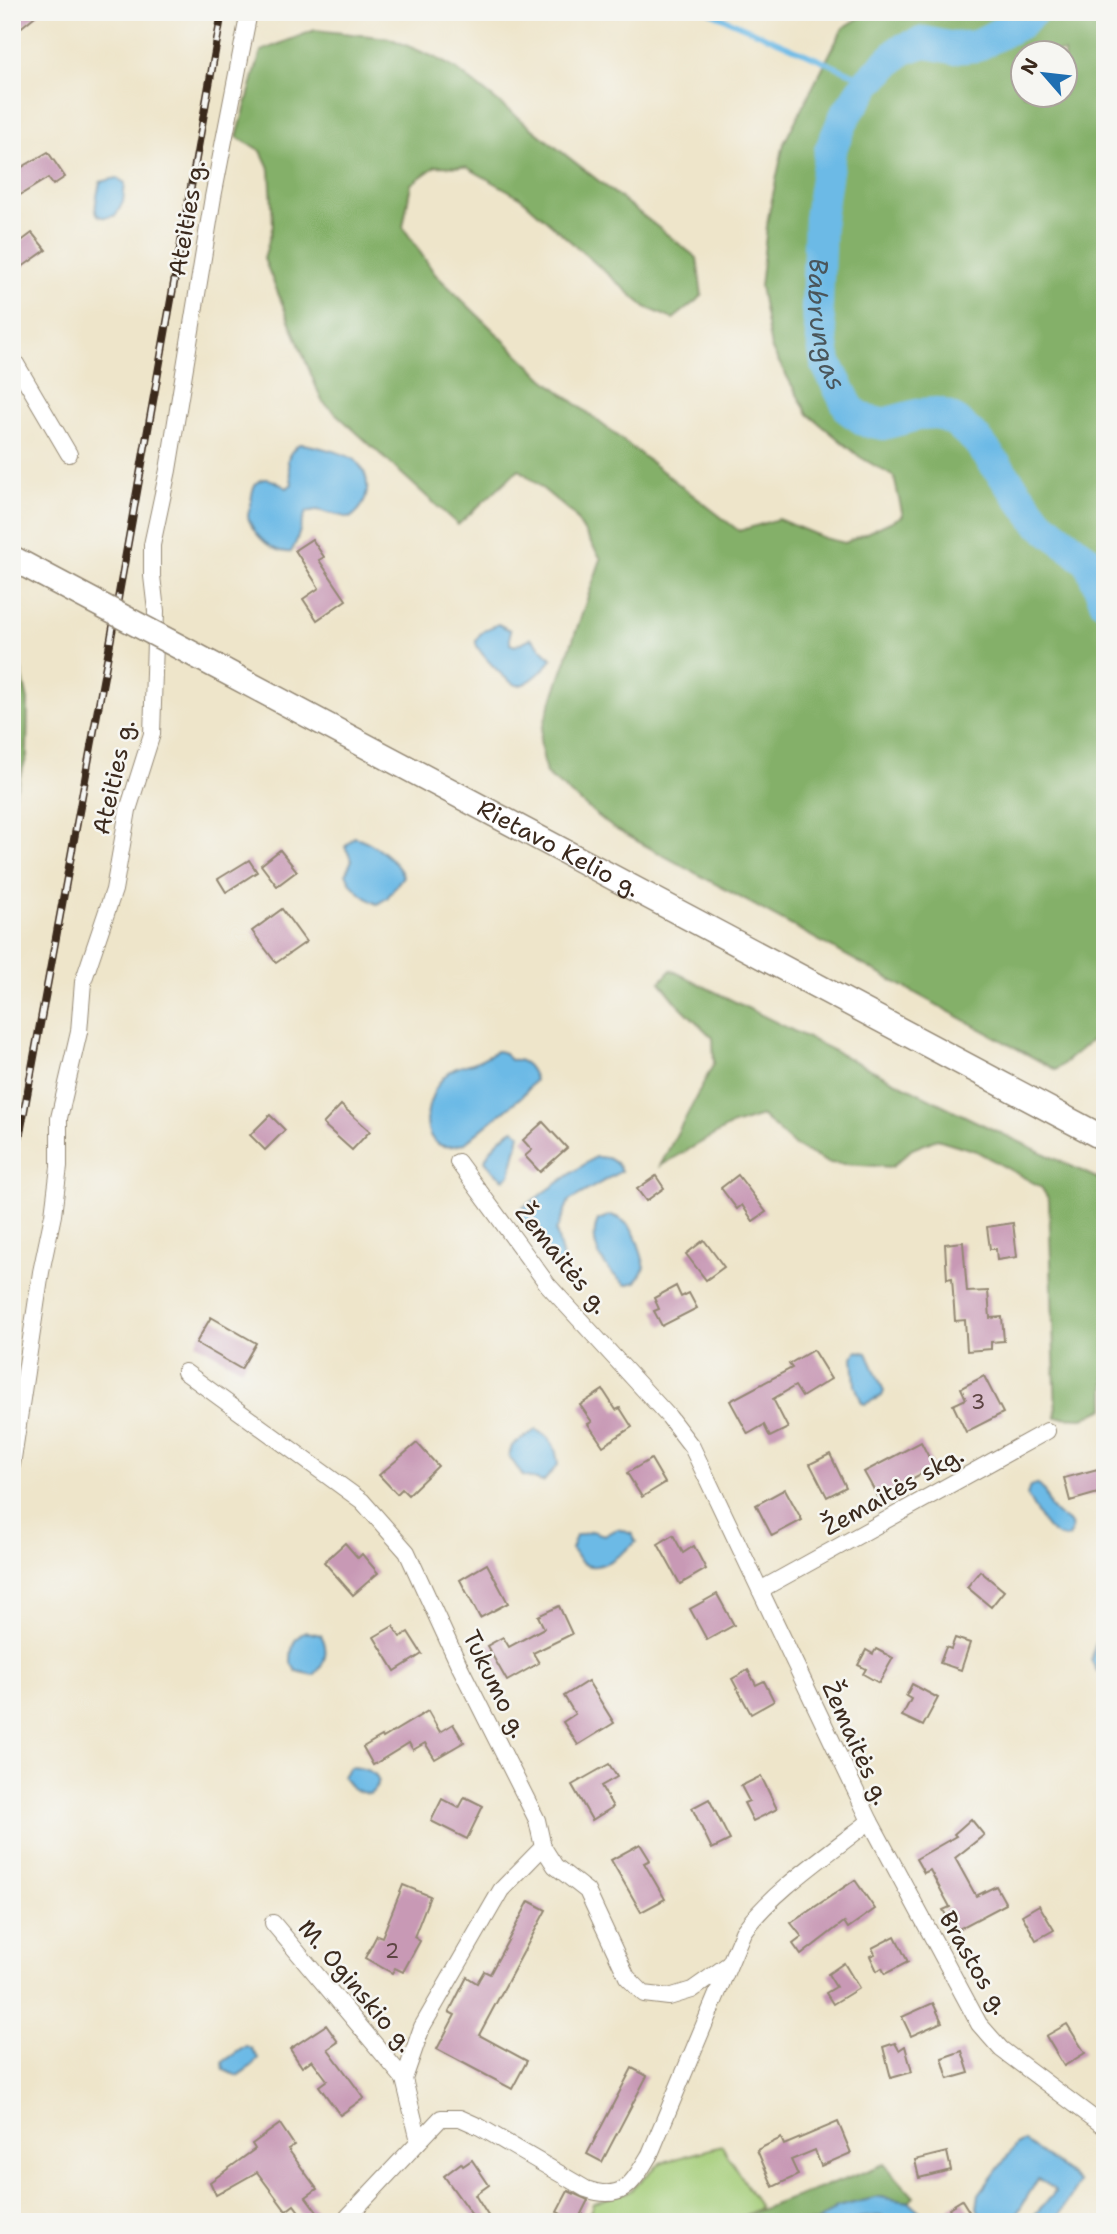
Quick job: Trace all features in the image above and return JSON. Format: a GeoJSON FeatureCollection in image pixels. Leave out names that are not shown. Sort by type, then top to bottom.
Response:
{"type":"FeatureCollection","features":[{"type":"Feature","properties":{"kind":"main road","name":"Rietavo Kelio g."},"geometry":{"type":"LineString","coordinates":[[12,558],[1105,1139]]}},
{"type":"Feature","properties":{"kind":"street","name":"Ateities g."},"geometry":{"type":"LineString","coordinates":[[12,1465],[41,1272],[53,1215],[59,1167],[59,1118],[79,1032],[83,982],[114,890],[128,810],[152,734],[156,611],[152,545],[168,470],[214,197],[250,12]]}},
{"type":"Feature","properties":{"kind":"street"},"geometry":{"type":"LineString","coordinates":[[12,357],[69,454]]}},
{"type":"Feature","properties":{"kind":"street","name":"Žemaitės g."},"geometry":{"type":"LineString","coordinates":[[343,2222],[441,2118],[460,2118],[480,2127],[586,2189],[604,2195],[624,2190],[650,2154],[743,1932],[755,1915],[870,1821],[692,1447],[669,1417],[548,1285],[458,1161]]}},
{"type":"Feature","properties":{"kind":"street","name":"Tukumo g."},"geometry":{"type":"LineString","coordinates":[[184,1373],[362,1501],[407,1552],[459,1665],[537,1820],[543,1847],[555,1866],[587,1891],[627,1977],[644,1994],[669,1997],[692,1990],[729,1964]]}},
{"type":"Feature","properties":{"kind":"street","name":"Žemaitės skg."},"geometry":{"type":"LineString","coordinates":[[760,1590],[1047,1431]]}},
{"type":"Feature","properties":{"kind":"street","name":"Brastos g."},"geometry":{"type":"LineString","coordinates":[[870,1821],[979,2024],[1001,2049],[1105,2127]]}},
{"type":"Feature","properties":{"kind":"street"},"geometry":{"type":"LineString","coordinates":[[419,2141],[404,2079],[422,2027],[501,1891],[543,1847]]}},
{"type":"Feature","properties":{"kind":"street","name":"M. Oginskio g."},"geometry":{"type":"LineString","coordinates":[[273,1923],[404,2079]]}},
{"type":"Feature","properties":{"kind":"green space"},"geometry":{"type":"Polygon","coordinates":[[[869,12],[1105,12],[1105,1029],[1056,1070],[613,828],[546,774],[540,740],[543,726],[601,559],[573,514],[519,469],[458,525],[322,401],[264,259],[273,225],[270,170],[261,151],[237,137],[261,51],[315,30],[389,38],[456,69],[697,258],[702,296],[673,319],[645,307],[520,197],[466,167],[436,166],[411,184],[403,227],[435,274],[544,379],[739,531],[778,519],[824,538],[845,543],[903,516],[894,477],[860,457],[808,414],[771,348],[760,286],[768,218],[784,143],[843,28],[869,12]]]}},
{"type":"Feature","properties":{"kind":"green space"},"geometry":{"type":"Polygon","coordinates":[[[12,647],[17,652],[28,700],[27,756],[12,801],[12,647]]]}},
{"type":"Feature","properties":{"kind":"green space"},"geometry":{"type":"Polygon","coordinates":[[[671,970],[973,1120],[1105,1182],[1105,1408],[1083,1418],[1056,1417],[1049,1200],[1041,1187],[976,1151],[937,1139],[912,1149],[892,1167],[828,1163],[795,1146],[762,1116],[730,1126],[660,1166],[714,1063],[713,1038],[660,982],[671,970]]]}},
{"type":"Feature","properties":{"kind":"green space"},"geometry":{"type":"Polygon","coordinates":[[[722,2146],[760,2208],[731,2222],[587,2222],[593,2203],[630,2191],[660,2163],[722,2146]]]}},
{"type":"Feature","properties":{"kind":"green space"},"geometry":{"type":"Polygon","coordinates":[[[884,2164],[914,2197],[909,2202],[879,2197],[837,2207],[817,2222],[731,2222],[769,2206],[884,2164]]]}},
{"type":"Feature","properties":{"kind":"water"},"geometry":{"type":"Polygon","coordinates":[[[117,178],[125,183],[123,202],[116,215],[100,217],[96,203],[100,182],[117,178]]]}},
{"type":"Feature","properties":{"kind":"water"},"geometry":{"type":"Polygon","coordinates":[[[299,444],[346,455],[356,461],[365,476],[367,491],[361,506],[350,518],[317,510],[306,512],[294,547],[291,552],[284,552],[271,547],[260,538],[248,518],[248,513],[258,481],[269,479],[287,488],[292,484],[288,459],[299,444]]]}},
{"type":"Feature","properties":{"kind":"water"},"geometry":{"type":"Polygon","coordinates":[[[498,624],[510,630],[510,644],[515,646],[531,638],[552,659],[526,683],[513,683],[492,665],[477,645],[476,641],[485,630],[498,624]]]}},
{"type":"Feature","properties":{"kind":"water"},"geometry":{"type":"Polygon","coordinates":[[[354,837],[368,842],[382,852],[403,876],[387,898],[377,904],[358,891],[346,873],[352,860],[345,847],[354,837]]]}},
{"type":"Feature","properties":{"kind":"water"},"geometry":{"type":"Polygon","coordinates":[[[497,1051],[505,1053],[510,1060],[519,1060],[526,1064],[535,1080],[522,1096],[465,1143],[449,1146],[437,1143],[430,1135],[427,1124],[432,1096],[439,1083],[454,1069],[497,1051]]]}},
{"type":"Feature","properties":{"kind":"water"},"geometry":{"type":"Polygon","coordinates":[[[514,1129],[520,1134],[510,1175],[504,1179],[493,1171],[485,1160],[497,1142],[514,1129]]]}},
{"type":"Feature","properties":{"kind":"water"},"geometry":{"type":"Polygon","coordinates":[[[595,1157],[611,1160],[621,1171],[569,1201],[556,1231],[564,1263],[555,1267],[520,1217],[522,1208],[595,1157]]]}},
{"type":"Feature","properties":{"kind":"water"},"geometry":{"type":"Polygon","coordinates":[[[611,1215],[626,1223],[635,1235],[645,1267],[636,1282],[626,1285],[605,1265],[596,1248],[595,1230],[598,1220],[611,1215]]]}},
{"type":"Feature","properties":{"kind":"water"},"geometry":{"type":"Polygon","coordinates":[[[857,1351],[867,1353],[884,1391],[882,1396],[865,1404],[862,1403],[855,1385],[853,1357],[857,1351]]]}},
{"type":"Feature","properties":{"kind":"water"},"geometry":{"type":"Polygon","coordinates":[[[536,1430],[550,1440],[555,1448],[558,1465],[543,1482],[523,1476],[509,1456],[512,1446],[536,1430]]]}},
{"type":"Feature","properties":{"kind":"water"},"geometry":{"type":"Polygon","coordinates":[[[1036,1484],[1045,1493],[1054,1512],[1072,1527],[1069,1537],[1055,1535],[1039,1516],[1027,1495],[1030,1486],[1036,1484]]]}},
{"type":"Feature","properties":{"kind":"water"},"geometry":{"type":"Polygon","coordinates":[[[618,1529],[632,1534],[636,1542],[610,1561],[587,1566],[571,1549],[576,1536],[592,1531],[604,1535],[618,1529]]]}},
{"type":"Feature","properties":{"kind":"water"},"geometry":{"type":"Polygon","coordinates":[[[306,1632],[321,1635],[325,1646],[324,1661],[314,1675],[296,1671],[291,1663],[295,1641],[306,1632]]]}},
{"type":"Feature","properties":{"kind":"water"},"geometry":{"type":"Polygon","coordinates":[[[1105,1633],[1105,1674],[1097,1671],[1091,1660],[1097,1639],[1105,1633]]]}},
{"type":"Feature","properties":{"kind":"water"},"geometry":{"type":"Polygon","coordinates":[[[350,1767],[369,1771],[377,1778],[376,1788],[370,1794],[357,1791],[348,1784],[343,1776],[350,1767]]]}},
{"type":"Feature","properties":{"kind":"water"},"geometry":{"type":"Polygon","coordinates":[[[246,2046],[251,2048],[258,2058],[253,2065],[237,2076],[224,2070],[223,2062],[246,2046]]]}},
{"type":"Feature","properties":{"kind":"water"},"geometry":{"type":"Polygon","coordinates":[[[1024,2141],[1079,2183],[1055,2222],[1030,2222],[1055,2192],[1038,2179],[1014,2218],[1018,2222],[984,2222],[977,2208],[979,2194],[1016,2145],[1024,2141]]]}},
{"type":"Feature","properties":{"kind":"water"},"geometry":{"type":"Polygon","coordinates":[[[879,2197],[909,2202],[932,2222],[900,2222],[879,2216],[848,2222],[817,2222],[837,2207],[879,2197]]]}},
{"type":"Feature","properties":{"kind":"building"},"geometry":{"type":"Polygon","coordinates":[[[12,12],[40,12],[12,35],[12,12]]]}},
{"type":"Feature","properties":{"kind":"building"},"geometry":{"type":"Polygon","coordinates":[[[48,152],[65,177],[53,185],[48,178],[12,200],[12,173],[48,152]]]}},
{"type":"Feature","properties":{"kind":"building"},"geometry":{"type":"Polygon","coordinates":[[[32,233],[46,250],[22,267],[12,255],[12,248],[32,233]]]}},
{"type":"Feature","properties":{"kind":"building"},"geometry":{"type":"Polygon","coordinates":[[[312,539],[324,557],[319,560],[346,600],[317,620],[303,599],[319,588],[295,550],[312,539]]]}},
{"type":"Feature","properties":{"kind":"building"},"geometry":{"type":"Polygon","coordinates":[[[280,850],[297,871],[277,886],[261,865],[280,850]]]}},
{"type":"Feature","properties":{"kind":"building"},"geometry":{"type":"Polygon","coordinates":[[[249,860],[257,872],[226,892],[218,879],[249,860]]]}},
{"type":"Feature","properties":{"kind":"building"},"geometry":{"type":"Polygon","coordinates":[[[282,909],[306,942],[276,963],[252,931],[282,909]]]}},
{"type":"Feature","properties":{"kind":"building"},"geometry":{"type":"Polygon","coordinates":[[[341,1105],[370,1131],[352,1150],[323,1124],[341,1105]]]}},
{"type":"Feature","properties":{"kind":"building"},"geometry":{"type":"Polygon","coordinates":[[[270,1115],[285,1130],[265,1150],[250,1135],[270,1115]]]}},
{"type":"Feature","properties":{"kind":"building"},"geometry":{"type":"Polygon","coordinates":[[[543,1122],[567,1148],[540,1172],[525,1156],[532,1150],[523,1140],[543,1122]]]}},
{"type":"Feature","properties":{"kind":"building"},"geometry":{"type":"Polygon","coordinates":[[[738,1175],[766,1212],[753,1221],[742,1205],[737,1209],[721,1188],[738,1175]]]}},
{"type":"Feature","properties":{"kind":"building"},"geometry":{"type":"Polygon","coordinates":[[[656,1176],[664,1188],[646,1201],[637,1189],[656,1176]]]}},
{"type":"Feature","properties":{"kind":"building"},"geometry":{"type":"Polygon","coordinates":[[[1013,1223],[1017,1257],[997,1260],[996,1249],[990,1249],[987,1227],[1013,1223]]]}},
{"type":"Feature","properties":{"kind":"building"},"geometry":{"type":"Polygon","coordinates":[[[704,1240],[724,1267],[706,1280],[686,1254],[704,1240]]]}},
{"type":"Feature","properties":{"kind":"building"},"geometry":{"type":"Polygon","coordinates":[[[963,1242],[967,1292],[988,1291],[990,1318],[1002,1317],[1004,1341],[991,1342],[991,1349],[967,1351],[965,1320],[955,1321],[952,1278],[947,1279],[945,1244],[963,1242]]]}},
{"type":"Feature","properties":{"kind":"building"},"geometry":{"type":"Polygon","coordinates":[[[676,1286],[681,1297],[689,1293],[697,1308],[662,1326],[654,1311],[659,1309],[654,1298],[676,1286]]]}},
{"type":"Feature","properties":{"kind":"building"},"geometry":{"type":"Polygon","coordinates":[[[211,1317],[256,1343],[241,1369],[196,1343],[211,1317]]]}},
{"type":"Feature","properties":{"kind":"building"},"geometry":{"type":"Polygon","coordinates":[[[813,1350],[831,1379],[802,1397],[795,1386],[773,1399],[788,1428],[770,1437],[764,1425],[748,1434],[730,1401],[792,1368],[789,1364],[813,1350]]]}},
{"type":"Feature","properties":{"kind":"building"},"geometry":{"type":"Polygon","coordinates":[[[984,1376],[1003,1413],[966,1432],[953,1405],[966,1399],[961,1388],[984,1376]]]}},
{"type":"Feature","properties":{"kind":"building"},"geometry":{"type":"Polygon","coordinates":[[[603,1390],[616,1410],[620,1408],[632,1427],[603,1446],[588,1424],[592,1422],[580,1405],[603,1390]]]}},
{"type":"Feature","properties":{"kind":"building"},"geometry":{"type":"Polygon","coordinates":[[[921,1442],[934,1467],[878,1497],[864,1472],[921,1442]]]}},
{"type":"Feature","properties":{"kind":"building"},"geometry":{"type":"Polygon","coordinates":[[[417,1443],[438,1466],[408,1495],[402,1489],[397,1494],[379,1475],[417,1443]]]}},
{"type":"Feature","properties":{"kind":"building"},"geometry":{"type":"Polygon","coordinates":[[[830,1454],[846,1487],[827,1497],[810,1464],[830,1454]]]}},
{"type":"Feature","properties":{"kind":"building"},"geometry":{"type":"Polygon","coordinates":[[[651,1459],[665,1483],[642,1497],[627,1473],[651,1459]]]}},
{"type":"Feature","properties":{"kind":"building"},"geometry":{"type":"Polygon","coordinates":[[[1105,1467],[1105,1491],[1070,1501],[1064,1478],[1105,1467]]]}},
{"type":"Feature","properties":{"kind":"building"},"geometry":{"type":"Polygon","coordinates":[[[785,1489],[802,1520],[772,1536],[756,1505],[785,1489]]]}},
{"type":"Feature","properties":{"kind":"building"},"geometry":{"type":"Polygon","coordinates":[[[673,1535],[683,1553],[694,1546],[706,1569],[680,1584],[658,1544],[673,1535]]]}},
{"type":"Feature","properties":{"kind":"building"},"geometry":{"type":"Polygon","coordinates":[[[345,1543],[358,1558],[362,1554],[378,1573],[353,1595],[324,1562],[345,1543]]]}},
{"type":"Feature","properties":{"kind":"building"},"geometry":{"type":"Polygon","coordinates":[[[487,1564],[508,1603],[480,1618],[460,1580],[487,1564]]]}},
{"type":"Feature","properties":{"kind":"building"},"geometry":{"type":"Polygon","coordinates":[[[980,1571],[1004,1591],[991,1607],[967,1587],[980,1571]]]}},
{"type":"Feature","properties":{"kind":"building"},"geometry":{"type":"Polygon","coordinates":[[[717,1594],[734,1625],[707,1640],[690,1609],[717,1594]]]}},
{"type":"Feature","properties":{"kind":"building"},"geometry":{"type":"Polygon","coordinates":[[[559,1606],[572,1634],[533,1653],[539,1663],[507,1681],[487,1646],[503,1637],[509,1647],[544,1628],[538,1616],[559,1606]]]}},
{"type":"Feature","properties":{"kind":"building"},"geometry":{"type":"Polygon","coordinates":[[[393,1626],[400,1637],[408,1632],[422,1654],[395,1671],[374,1637],[393,1626]]]}},
{"type":"Feature","properties":{"kind":"building"},"geometry":{"type":"Polygon","coordinates":[[[955,1638],[970,1643],[961,1670],[940,1663],[946,1647],[951,1649],[955,1638]]]}},
{"type":"Feature","properties":{"kind":"building"},"geometry":{"type":"Polygon","coordinates":[[[876,1649],[893,1658],[879,1683],[863,1674],[866,1669],[858,1665],[866,1650],[873,1654],[876,1649]]]}},
{"type":"Feature","properties":{"kind":"building"},"geometry":{"type":"Polygon","coordinates":[[[748,1670],[756,1685],[764,1681],[774,1701],[751,1714],[732,1679],[748,1670]]]}},
{"type":"Feature","properties":{"kind":"building"},"geometry":{"type":"Polygon","coordinates":[[[588,1681],[614,1723],[578,1745],[563,1722],[575,1714],[564,1696],[588,1681]]]}},
{"type":"Feature","properties":{"kind":"building"},"geometry":{"type":"Polygon","coordinates":[[[912,1684],[938,1698],[923,1726],[902,1716],[911,1699],[906,1696],[912,1684]]]}},
{"type":"Feature","properties":{"kind":"building"},"geometry":{"type":"Polygon","coordinates":[[[428,1711],[440,1732],[453,1724],[464,1742],[435,1759],[425,1743],[413,1750],[409,1743],[373,1765],[363,1747],[428,1711]]]}},
{"type":"Feature","properties":{"kind":"building"},"geometry":{"type":"Polygon","coordinates":[[[609,1764],[617,1777],[601,1786],[613,1807],[592,1820],[572,1785],[609,1764]]]}},
{"type":"Feature","properties":{"kind":"building"},"geometry":{"type":"Polygon","coordinates":[[[761,1776],[777,1809],[753,1821],[744,1803],[749,1801],[741,1786],[761,1776]]]}},
{"type":"Feature","properties":{"kind":"building"},"geometry":{"type":"Polygon","coordinates":[[[465,1797],[483,1806],[467,1839],[431,1821],[442,1799],[459,1808],[465,1797]]]}},
{"type":"Feature","properties":{"kind":"building"},"geometry":{"type":"Polygon","coordinates":[[[709,1799],[730,1840],[712,1849],[692,1808],[709,1799]]]}},
{"type":"Feature","properties":{"kind":"building"},"geometry":{"type":"Polygon","coordinates":[[[971,1819],[984,1835],[955,1858],[976,1896],[996,1886],[1006,1904],[955,1931],[943,1910],[950,1907],[930,1870],[924,1873],[916,1859],[956,1836],[954,1834],[971,1819]]]}},
{"type":"Feature","properties":{"kind":"building"},"geometry":{"type":"Polygon","coordinates":[[[640,1844],[650,1860],[644,1863],[665,1899],[641,1912],[611,1860],[640,1844]]]}},
{"type":"Feature","properties":{"kind":"building"},"geometry":{"type":"Polygon","coordinates":[[[855,1880],[875,1909],[848,1928],[844,1922],[801,1955],[793,1944],[802,1937],[791,1923],[855,1880]]]}},
{"type":"Feature","properties":{"kind":"building"},"geometry":{"type":"Polygon","coordinates":[[[403,1885],[430,1896],[414,1937],[420,1941],[403,1972],[395,1968],[392,1973],[365,1958],[377,1935],[382,1937],[403,1885]]]}},
{"type":"Feature","properties":{"kind":"building"},"geometry":{"type":"Polygon","coordinates":[[[529,1901],[546,1910],[479,2035],[527,2061],[512,2089],[437,2049],[455,2015],[449,2012],[467,1977],[477,1983],[484,1971],[490,1974],[529,1901]]]}},
{"type":"Feature","properties":{"kind":"building"},"geometry":{"type":"Polygon","coordinates":[[[1039,1905],[1054,1930],[1036,1940],[1022,1915],[1039,1905]]]}},
{"type":"Feature","properties":{"kind":"building"},"geometry":{"type":"Polygon","coordinates":[[[895,1936],[908,1962],[885,1974],[882,1968],[877,1971],[870,1956],[875,1954],[872,1948],[895,1936]]]}},
{"type":"Feature","properties":{"kind":"building"},"geometry":{"type":"Polygon","coordinates":[[[844,1963],[859,1988],[833,2004],[826,1993],[836,1987],[828,1974],[844,1963]]]}},
{"type":"Feature","properties":{"kind":"building"},"geometry":{"type":"Polygon","coordinates":[[[933,2003],[942,2022],[911,2036],[902,2017],[933,2003]]]}},
{"type":"Feature","properties":{"kind":"building"},"geometry":{"type":"Polygon","coordinates":[[[1067,2024],[1085,2053],[1064,2066],[1046,2036],[1067,2024]]]}},
{"type":"Feature","properties":{"kind":"building"},"geometry":{"type":"Polygon","coordinates":[[[326,2025],[338,2042],[328,2049],[364,2098],[340,2115],[319,2086],[327,2080],[312,2060],[302,2067],[290,2049],[326,2025]]]}},
{"type":"Feature","properties":{"kind":"building"},"geometry":{"type":"Polygon","coordinates":[[[895,2043],[899,2050],[905,2046],[912,2072],[891,2078],[883,2047],[895,2043]]]}},
{"type":"Feature","properties":{"kind":"building"},"geometry":{"type":"Polygon","coordinates":[[[962,2051],[969,2073],[948,2079],[942,2058],[962,2051]]]}},
{"type":"Feature","properties":{"kind":"building"},"geometry":{"type":"Polygon","coordinates":[[[632,2068],[647,2076],[602,2162],[587,2154],[632,2068]]]}},
{"type":"Feature","properties":{"kind":"building"},"geometry":{"type":"Polygon","coordinates":[[[838,2122],[851,2153],[821,2166],[815,2150],[791,2160],[798,2175],[773,2187],[757,2150],[781,2138],[784,2145],[838,2122]]]}},
{"type":"Feature","properties":{"kind":"building"},"geometry":{"type":"Polygon","coordinates":[[[280,2124],[294,2145],[288,2149],[317,2189],[306,2197],[317,2212],[306,2221],[294,2205],[286,2211],[257,2172],[216,2195],[210,2182],[255,2149],[252,2144],[280,2124]]]}},
{"type":"Feature","properties":{"kind":"building"},"geometry":{"type":"Polygon","coordinates":[[[947,2152],[951,2170],[919,2178],[915,2160],[947,2152]]]}},
{"type":"Feature","properties":{"kind":"building"},"geometry":{"type":"Polygon","coordinates":[[[472,2160],[489,2185],[475,2195],[492,2222],[477,2222],[444,2176],[461,2163],[463,2166],[472,2160]]]}},
{"type":"Feature","properties":{"kind":"building"},"geometry":{"type":"Polygon","coordinates":[[[568,2191],[588,2200],[577,2222],[557,2212],[568,2191]]]}},
{"type":"Feature","properties":{"kind":"building"},"geometry":{"type":"Polygon","coordinates":[[[962,2200],[970,2213],[957,2221],[949,2208],[962,2200]]]}},
{"type":"Feature","properties":{"kind":"waterway"},"geometry":{"type":"LineString","coordinates":[[709,12],[869,81]]}},
{"type":"Feature","properties":{"kind":"waterway","name":"Babrungas"},"geometry":{"type":"LineString","coordinates":[[1032,12],[1020,23],[976,46],[953,48],[924,42],[901,50],[869,81],[845,116],[830,151],[820,218],[817,309],[826,363],[850,410],[866,421],[883,424],[921,414],[938,413],[955,421],[977,440],[1039,522],[1089,561],[1105,601]]}},
{"type":"Feature","properties":{"kind":"railway"},"geometry":{"type":"LineString","coordinates":[[12,1177],[222,12]]}}]}
